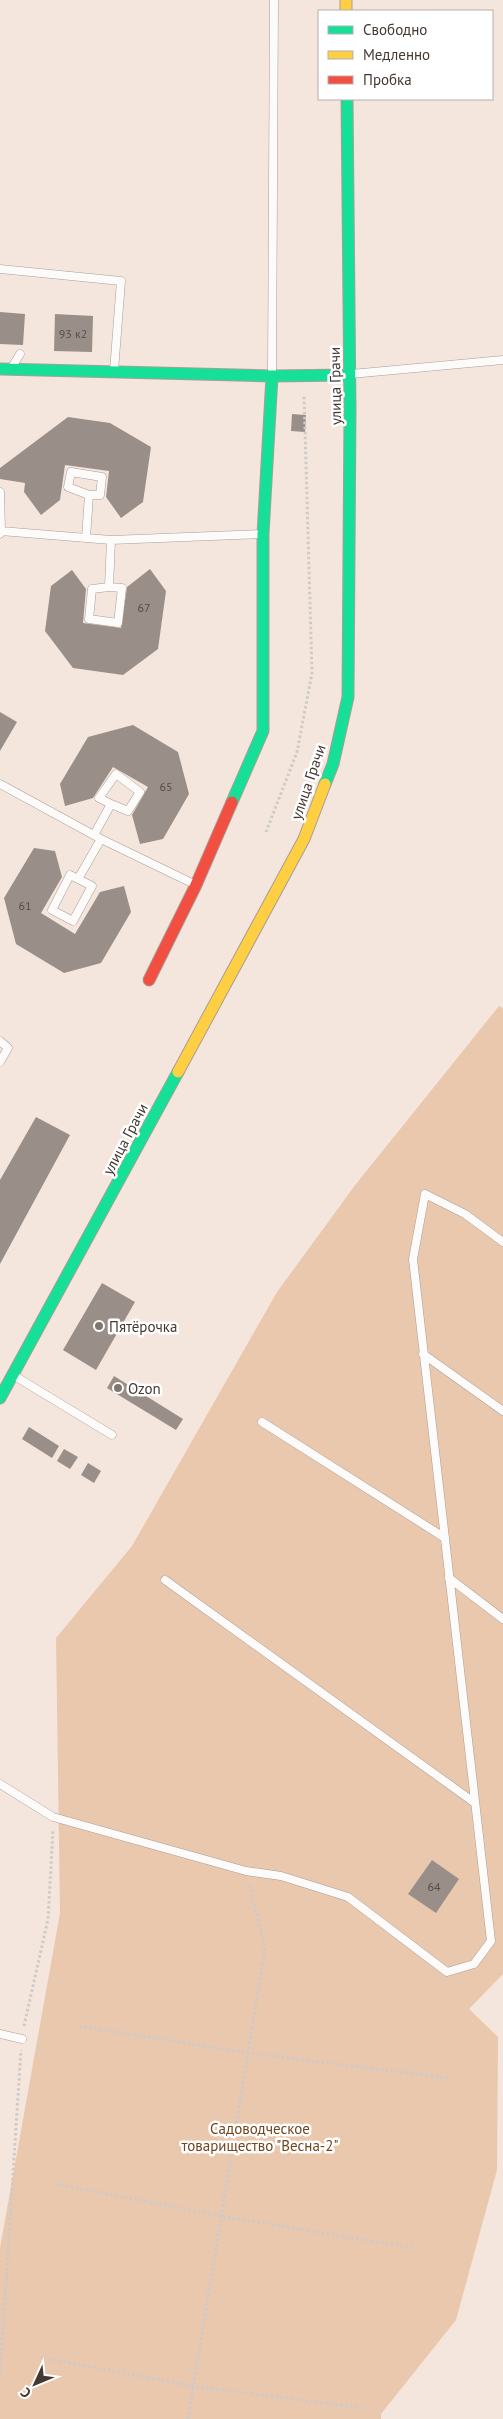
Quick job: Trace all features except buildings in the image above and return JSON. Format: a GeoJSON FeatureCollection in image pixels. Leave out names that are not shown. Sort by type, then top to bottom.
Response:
{"type":"FeatureCollection","features":[{"type":"Feature","properties":{"kind":"street","name":"улица Грачи"},"geometry":{"type":"LineString","coordinates":[[0,1398],[304,839],[333,764],[348,697],[349,375],[347,100]]}},
{"type":"Feature","properties":{"kind":"street"},"geometry":{"type":"LineString","coordinates":[[5,369],[272,376],[349,375]]}},
{"type":"Feature","properties":{"kind":"street"},"geometry":{"type":"LineString","coordinates":[[149,980],[196,885],[263,730],[263,534],[272,376]]}},
{"type":"Feature","properties":{"kind":"lane"},"geometry":{"type":"LineString","coordinates":[[272,376],[274,0]]}},
{"type":"Feature","properties":{"kind":"lane"},"geometry":{"type":"LineString","coordinates":[[0,269],[122,281],[114,372]]}},
{"type":"Feature","properties":{"kind":"lane"},"geometry":{"type":"LineString","coordinates":[[5,369],[20,354]]}},
{"type":"Feature","properties":{"kind":"lane"},"geometry":{"type":"LineString","coordinates":[[349,375],[503,360]]}},
{"type":"Feature","properties":{"kind":"lane"},"geometry":{"type":"LineString","coordinates":[[79,371],[88,361]]}},
{"type":"Feature","properties":{"kind":"lane"},"geometry":{"type":"LineString","coordinates":[[71,472],[102,477],[100,495],[89,495],[68,487],[71,472]]}},
{"type":"Feature","properties":{"kind":"lane"},"geometry":{"type":"LineString","coordinates":[[0,492],[0,533],[111,540],[263,534]]}},
{"type":"Feature","properties":{"kind":"lane"},"geometry":{"type":"LineString","coordinates":[[86,538],[89,495]]}},
{"type":"Feature","properties":{"kind":"lane"},"geometry":{"type":"LineString","coordinates":[[109,587],[111,540]]}},
{"type":"Feature","properties":{"kind":"lane"},"geometry":{"type":"LineString","coordinates":[[109,587],[122,588],[118,623],[89,619],[92,589],[109,587]]}},
{"type":"Feature","properties":{"kind":"lane"},"geometry":{"type":"LineString","coordinates":[[116,774],[140,792],[128,812],[111,804],[99,798],[116,774]]}},
{"type":"Feature","properties":{"kind":"lane"},"geometry":{"type":"LineString","coordinates":[[0,784],[97,837],[196,885]]}},
{"type":"Feature","properties":{"kind":"lane"},"geometry":{"type":"LineString","coordinates":[[78,879],[111,804]]}},
{"type":"Feature","properties":{"kind":"lane"},"geometry":{"type":"LineString","coordinates":[[70,875],[78,879],[92,886],[73,921],[52,910],[70,875]]}},
{"type":"Feature","properties":{"kind":"lane"},"geometry":{"type":"LineString","coordinates":[[0,1041],[8,1048],[0,1062]]}},
{"type":"Feature","properties":{"kind":"lane"},"geometry":{"type":"LineString","coordinates":[[0,1784],[53,1817],[246,1871],[281,1876],[348,1897],[447,1972],[474,1964],[491,1942],[413,1259],[425,1194],[465,1214],[503,1242]]}},
{"type":"Feature","properties":{"kind":"lane"},"geometry":{"type":"LineString","coordinates":[[424,1354],[503,1412]]}},
{"type":"Feature","properties":{"kind":"lane"},"geometry":{"type":"LineString","coordinates":[[13,1375],[112,1435]]}},
{"type":"Feature","properties":{"kind":"lane"},"geometry":{"type":"LineString","coordinates":[[262,1422],[444,1538]]}},
{"type":"Feature","properties":{"kind":"lane"},"geometry":{"type":"LineString","coordinates":[[449,1578],[503,1619]]}},
{"type":"Feature","properties":{"kind":"lane"},"geometry":{"type":"LineString","coordinates":[[166,1580],[475,1803]]}},
{"type":"Feature","properties":{"kind":"lane"},"geometry":{"type":"LineString","coordinates":[[0,2034],[22,2039]]}},
{"type":"Feature","properties":{"kind":"path"},"geometry":{"type":"LineString","coordinates":[[266,832],[297,752],[312,673],[303,376]]}},
{"type":"Feature","properties":{"kind":"path"},"geometry":{"type":"LineString","coordinates":[[0,2375],[22,2039],[48,1919],[53,1817]]}},
{"type":"Feature","properties":{"kind":"path"},"geometry":{"type":"LineString","coordinates":[[188,2419],[265,1949],[246,1871]]}},
{"type":"Feature","properties":{"kind":"path"},"geometry":{"type":"LineString","coordinates":[[79,2026],[248,2053],[448,2078]]}},
{"type":"Feature","properties":{"kind":"path"},"geometry":{"type":"LineString","coordinates":[[56,2184],[221,2216],[413,2248]]}},
{"type":"Feature","properties":{"kind":"path"},"geometry":{"type":"LineString","coordinates":[[39,2357],[194,2386],[362,2408]]}},
{"type":"Feature","properties":{"kind":"green space","name":"Садоводческое товарищество \"Весна-2\""},"geometry":{"type":"Polygon","coordinates":[[[499,1006],[503,1008],[503,1974],[469,2009],[498,2037],[497,2170],[456,2320],[381,2414],[381,2419],[0,2419],[0,2248],[60,1913],[56,1638],[132,1546],[277,1292],[356,1184],[499,1006]]]}},
{"type":"Feature","properties":{"kind":"traffic: fast"},"geometry":{"type":"LineString","coordinates":[[325,784],[333,764],[348,697],[350,409],[347,100]]}},
{"type":"Feature","properties":{"kind":"traffic: fast"},"geometry":{"type":"LineString","coordinates":[[0,369],[272,376]]}},
{"type":"Feature","properties":{"kind":"traffic: fast"},"geometry":{"type":"LineString","coordinates":[[232,802],[263,731],[263,534],[272,376],[349,375]]}},
{"type":"Feature","properties":{"kind":"traffic: fast"},"geometry":{"type":"LineString","coordinates":[[0,1398],[178,1072]]}},
{"type":"Feature","properties":{"kind":"traffic: slow"},"geometry":{"type":"LineString","coordinates":[[346,0],[346,10]]}},
{"type":"Feature","properties":{"kind":"traffic: slow"},"geometry":{"type":"LineString","coordinates":[[178,1072],[304,839],[325,784]]}},
{"type":"Feature","properties":{"kind":"traffic: jam"},"geometry":{"type":"LineString","coordinates":[[149,980],[196,885],[232,802]]}},
{"type":"Feature","properties":{"kind":"place","name":"Пятёрочка"},"geometry":{"type":"Point","coordinates":[99,1326]}},
{"type":"Feature","properties":{"kind":"place","name":"Ozon"},"geometry":{"type":"Point","coordinates":[118,1388]}}]}
